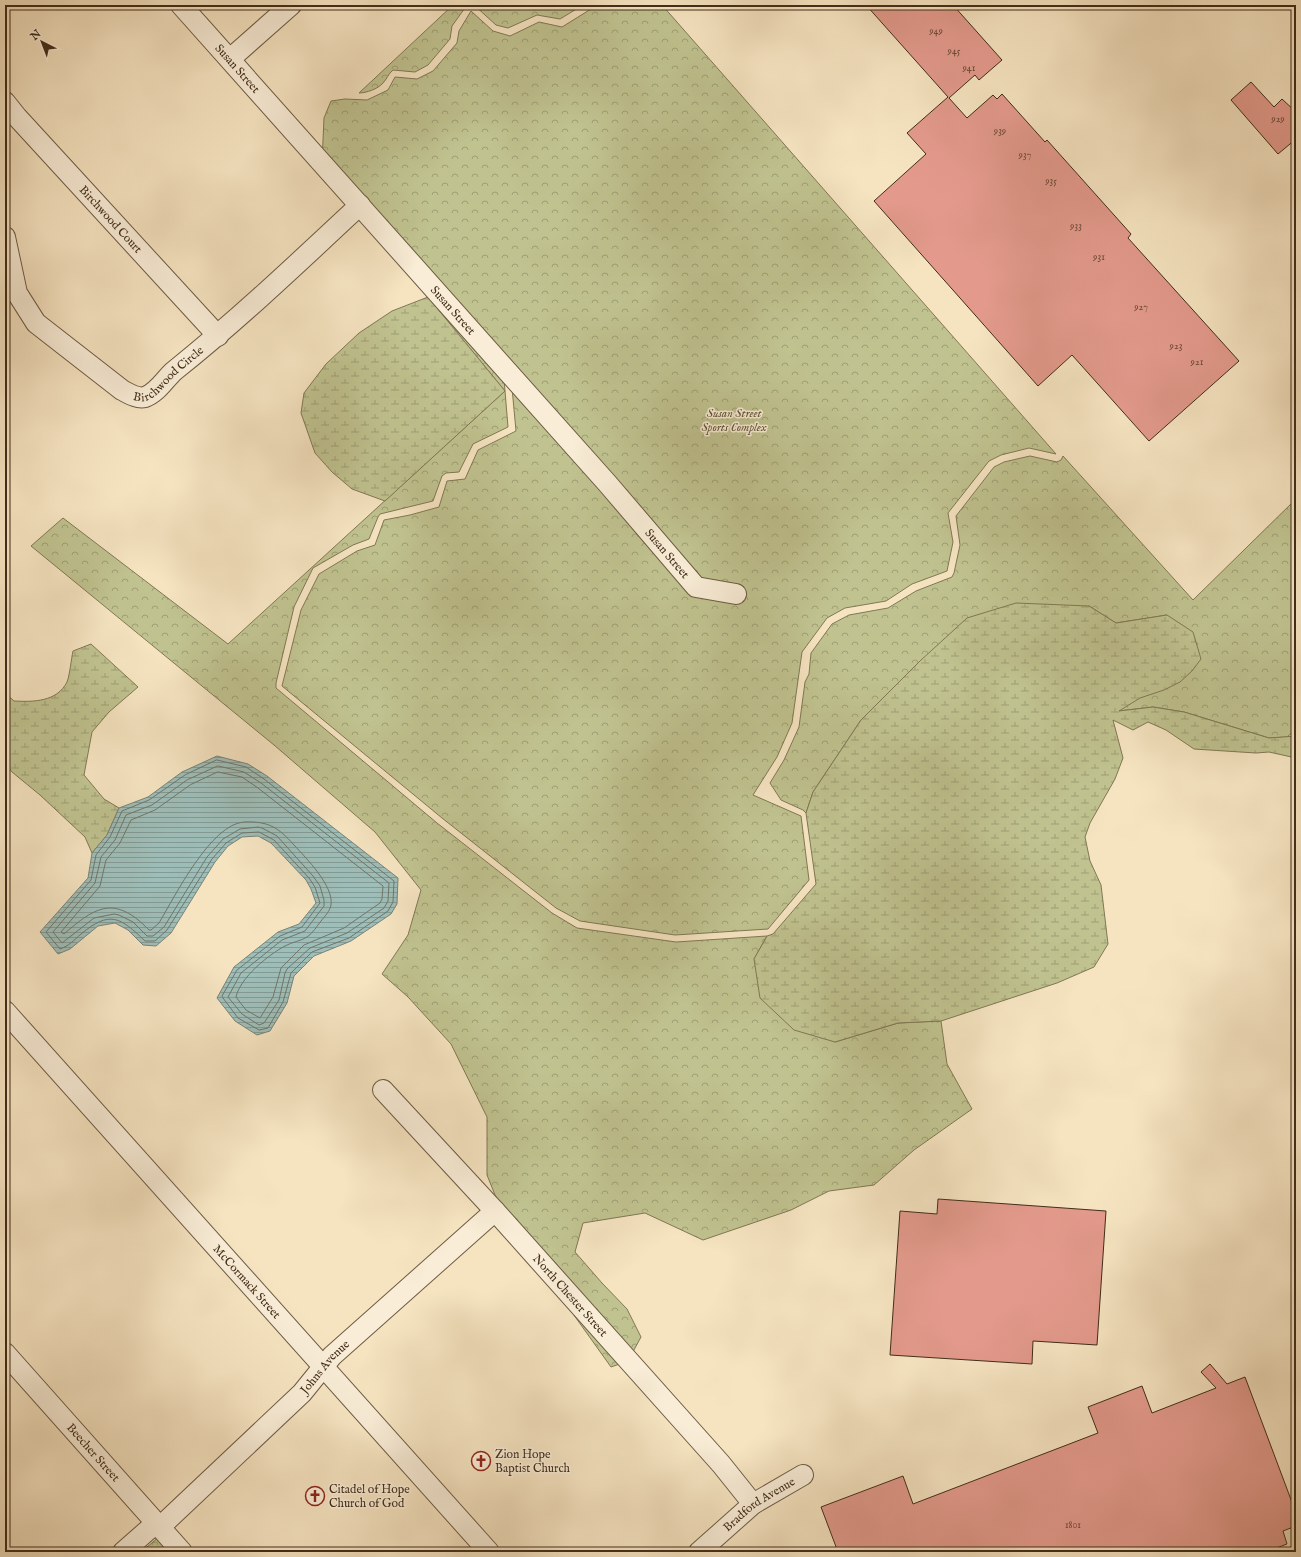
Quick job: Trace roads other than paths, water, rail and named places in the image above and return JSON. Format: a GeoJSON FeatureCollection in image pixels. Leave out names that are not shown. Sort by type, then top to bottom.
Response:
{"type":"FeatureCollection","features":[{"type":"Feature","properties":{"kind":"street","name":"Susan Street"},"geometry":{"type":"LineString","coordinates":[[181,5],[607,483],[696,587],[736,594]]}},
{"type":"Feature","properties":{"kind":"street"},"geometry":{"type":"LineString","coordinates":[[230,59],[291,5]]}},
{"type":"Feature","properties":{"kind":"street","name":"Birchwood Court"},"geometry":{"type":"LineString","coordinates":[[9,116],[218,336]]}},
{"type":"Feature","properties":{"kind":"street","name":"Birchwood Circle"},"geometry":{"type":"LineString","coordinates":[[5,237],[17,293],[36,323],[122,390],[138,397],[145,397],[158,388],[172,373],[218,336],[261,298],[360,205]]}},
{"type":"Feature","properties":{"kind":"street","name":"McCormack Street"},"geometry":{"type":"LineString","coordinates":[[6,1015],[489,1552]]}},
{"type":"Feature","properties":{"kind":"street","name":"North Chester Street"},"geometry":{"type":"LineString","coordinates":[[383,1090],[495,1211],[721,1464],[753,1504]]}},
{"type":"Feature","properties":{"kind":"street","name":"Johns Avenue"},"geometry":{"type":"LineString","coordinates":[[123,1552],[158,1525],[302,1393],[332,1356],[495,1211]]}},
{"type":"Feature","properties":{"kind":"street","name":"Beecher Street"},"geometry":{"type":"LineString","coordinates":[[5,1354],[182,1552]]}},
{"type":"Feature","properties":{"kind":"street","name":"Bradford Avenue"},"geometry":{"type":"LineString","coordinates":[[699,1552],[753,1504],[803,1475]]}},
{"type":"Feature","properties":{"kind":"water"},"geometry":{"type":"Polygon","coordinates":[[[217,756],[248,764],[267,776],[398,878],[397,904],[391,914],[351,941],[314,956],[294,976],[287,1003],[270,1031],[257,1035],[235,1021],[217,998],[234,967],[278,932],[299,924],[316,903],[306,880],[271,843],[258,836],[242,837],[228,846],[215,862],[171,933],[156,946],[143,945],[128,930],[115,923],[98,926],[70,949],[58,954],[40,932],[88,878],[92,853],[107,835],[119,808],[148,797],[182,772],[217,756]]]}},
{"type":"Feature","properties":{"kind":"place","name":"Zion Hope Baptist Church"},"geometry":{"type":"Point","coordinates":[481,1461]}},
{"type":"Feature","properties":{"kind":"place","name":"Citadel of Hope Church of God"},"geometry":{"type":"Point","coordinates":[315,1496]}},
{"type":"Feature","properties":{"kind":"park label","name":"Susan Street Sports Complex"},"geometry":{"type":"Point","coordinates":[734,420]}}]}
